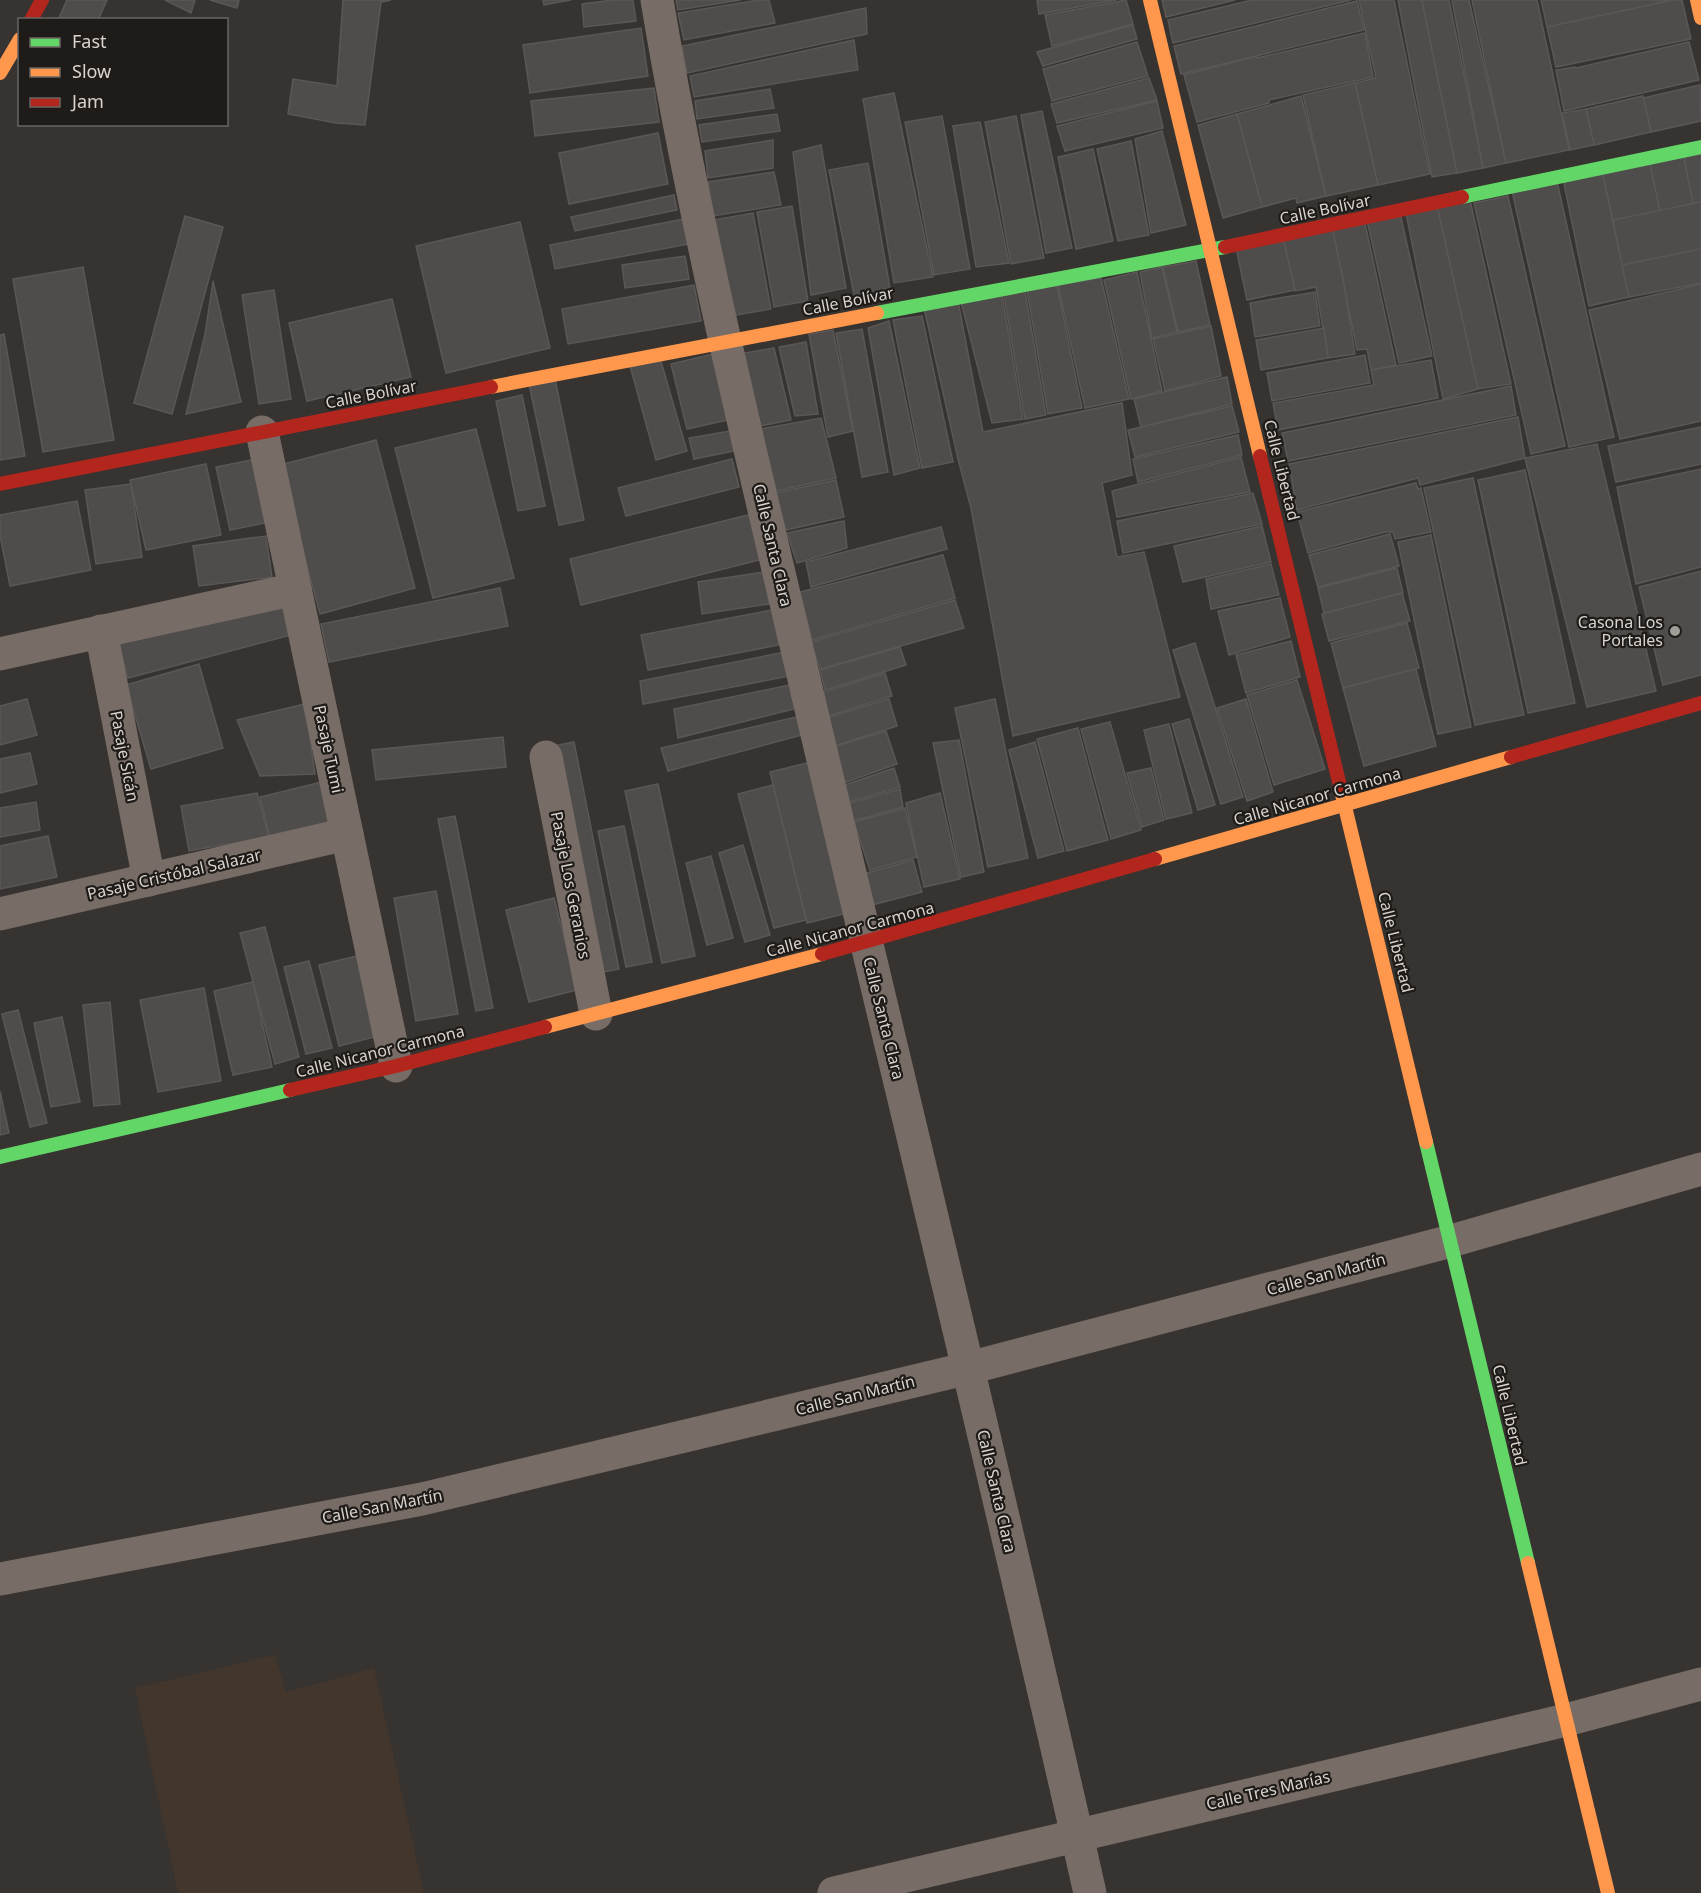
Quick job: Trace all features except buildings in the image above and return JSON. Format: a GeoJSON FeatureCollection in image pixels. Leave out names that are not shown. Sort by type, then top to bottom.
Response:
{"type":"FeatureCollection","features":[{"type":"Feature","properties":{"kind":"street"},"geometry":{"type":"LineString","coordinates":[[32,18],[42,0]]}},
{"type":"Feature","properties":{"kind":"street","name":"Calle Santa Clara"},"geometry":{"type":"LineString","coordinates":[[657,0],[667,60],[725,341],[969,1368],[1090,1893]]}},
{"type":"Feature","properties":{"kind":"street","name":"Calle Libertad"},"geometry":{"type":"LineString","coordinates":[[1150,0],[1608,1893]]}},
{"type":"Feature","properties":{"kind":"street"},"geometry":{"type":"LineString","coordinates":[[1697,0],[1701,18]]}},
{"type":"Feature","properties":{"kind":"street"},"geometry":{"type":"LineString","coordinates":[[0,73],[18,42]]}},
{"type":"Feature","properties":{"kind":"street","name":"Calle Bolívar"},"geometry":{"type":"LineString","coordinates":[[0,484],[725,341],[1212,250],[1701,147]]}},
{"type":"Feature","properties":{"kind":"street","name":"Pasaje Tumi"},"geometry":{"type":"LineString","coordinates":[[262,432],[396,1066]]}},
{"type":"Feature","properties":{"kind":"street"},"geometry":{"type":"LineString","coordinates":[[0,654],[295,589]]}},
{"type":"Feature","properties":{"kind":"street","name":"Pasaje Sicán"},"geometry":{"type":"LineString","coordinates":[[101,631],[149,880]]}},
{"type":"Feature","properties":{"kind":"street","name":"Calle Nicanor Carmona"},"geometry":{"type":"LineString","coordinates":[[0,1157],[396,1066],[596,1014],[866,942],[1701,704]]}},
{"type":"Feature","properties":{"kind":"street","name":"Pasaje Los Geranios"},"geometry":{"type":"LineString","coordinates":[[546,757],[596,1014]]}},
{"type":"Feature","properties":{"kind":"street","name":"Pasaje Cristóbal Salazar"},"geometry":{"type":"LineString","coordinates":[[0,914],[347,834]]}},
{"type":"Feature","properties":{"kind":"street","name":"Calle San Martín"},"geometry":{"type":"LineString","coordinates":[[0,1580],[422,1499],[969,1368],[1451,1241],[1701,1169]]}},
{"type":"Feature","properties":{"kind":"street","name":"Calle Tres Marías"},"geometry":{"type":"LineString","coordinates":[[834,1893],[1566,1720],[1701,1684]]}},
{"type":"Feature","properties":{"kind":"shaded area"},"geometry":{"type":"Polygon","coordinates":[[[275,1655],[286,1692],[374,1668],[424,1893],[178,1893],[135,1688],[275,1655]]]}},
{"type":"Feature","properties":{"kind":"traffic: fast"},"geometry":{"type":"LineString","coordinates":[[1462,197],[1701,147]]}},
{"type":"Feature","properties":{"kind":"traffic: fast"},"geometry":{"type":"LineString","coordinates":[[877,313],[1225,247]]}},
{"type":"Feature","properties":{"kind":"traffic: fast"},"geometry":{"type":"LineString","coordinates":[[0,1157],[290,1090]]}},
{"type":"Feature","properties":{"kind":"traffic: fast"},"geometry":{"type":"LineString","coordinates":[[1426,1142],[1528,1563]]}},
{"type":"Feature","properties":{"kind":"traffic: slow"},"geometry":{"type":"LineString","coordinates":[[1150,0],[1260,456]]}},
{"type":"Feature","properties":{"kind":"traffic: slow"},"geometry":{"type":"LineString","coordinates":[[1697,0],[1701,18]]}},
{"type":"Feature","properties":{"kind":"traffic: slow"},"geometry":{"type":"LineString","coordinates":[[0,73],[18,42]]}},
{"type":"Feature","properties":{"kind":"traffic: slow"},"geometry":{"type":"LineString","coordinates":[[491,387],[877,313]]}},
{"type":"Feature","properties":{"kind":"traffic: slow"},"geometry":{"type":"LineString","coordinates":[[1155,859],[1511,757]]}},
{"type":"Feature","properties":{"kind":"traffic: slow"},"geometry":{"type":"LineString","coordinates":[[1340,786],[1426,1142]]}},
{"type":"Feature","properties":{"kind":"traffic: slow"},"geometry":{"type":"LineString","coordinates":[[545,1027],[822,954]]}},
{"type":"Feature","properties":{"kind":"traffic: slow"},"geometry":{"type":"LineString","coordinates":[[1528,1563],[1608,1893]]}},
{"type":"Feature","properties":{"kind":"traffic: jam"},"geometry":{"type":"LineString","coordinates":[[32,18],[42,0]]}},
{"type":"Feature","properties":{"kind":"traffic: jam"},"geometry":{"type":"LineString","coordinates":[[1225,247],[1462,197]]}},
{"type":"Feature","properties":{"kind":"traffic: jam"},"geometry":{"type":"LineString","coordinates":[[0,484],[491,387]]}},
{"type":"Feature","properties":{"kind":"traffic: jam"},"geometry":{"type":"LineString","coordinates":[[1260,456],[1340,786]]}},
{"type":"Feature","properties":{"kind":"traffic: jam"},"geometry":{"type":"LineString","coordinates":[[1511,757],[1701,703]]}},
{"type":"Feature","properties":{"kind":"traffic: jam"},"geometry":{"type":"LineString","coordinates":[[822,954],[1155,859]]}},
{"type":"Feature","properties":{"kind":"traffic: jam"},"geometry":{"type":"LineString","coordinates":[[290,1090],[396,1066],[545,1027]]}},
{"type":"Feature","properties":{"kind":"place","name":"Casona Los Portales"},"geometry":{"type":"Point","coordinates":[1675,631]}}]}
